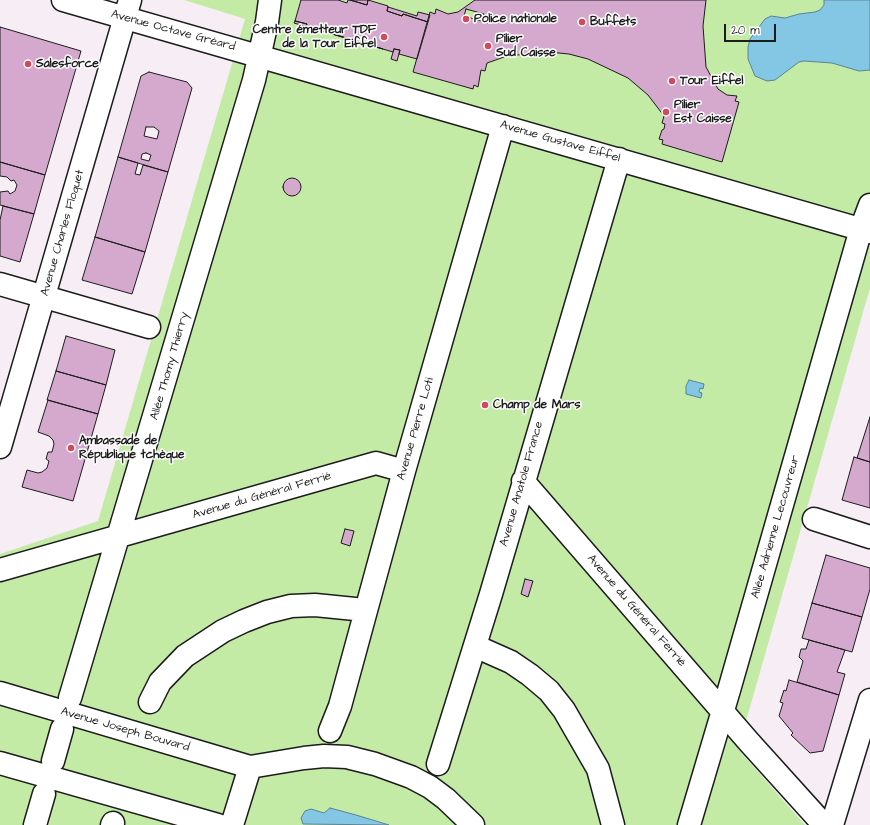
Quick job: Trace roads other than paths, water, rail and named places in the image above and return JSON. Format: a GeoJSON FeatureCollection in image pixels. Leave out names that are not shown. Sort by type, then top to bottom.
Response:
{"type":"FeatureCollection","features":[{"type":"Feature","properties":{"kind":"street","name":"Avenue Octave Gréard"},"geometry":{"type":"LineString","coordinates":[[64,0],[128,9],[156,27],[259,56]]}},
{"type":"Feature","properties":{"kind":"street","name":"Allée Thomy Thierry"},"geometry":{"type":"LineString","coordinates":[[70,698],[120,536],[229,166],[259,56],[270,0]]}},
{"type":"Feature","properties":{"kind":"street","name":"Avenue Charles Floquet"},"geometry":{"type":"LineString","coordinates":[[0,447],[128,9]]}},
{"type":"Feature","properties":{"kind":"street","name":"Avenue Gustave Eiffel"},"geometry":{"type":"LineString","coordinates":[[259,56],[866,230]]}},
{"type":"Feature","properties":{"kind":"street","name":"Avenue Pierre Loti"},"geometry":{"type":"LineString","coordinates":[[330,731],[340,706],[404,470],[503,126]]}},
{"type":"Feature","properties":{"kind":"street","name":"Avenue Anatole France"},"geometry":{"type":"LineString","coordinates":[[438,764],[475,646],[618,159]]}},
{"type":"Feature","properties":{"kind":"street","name":"Allée Adrienne Lecouvreur"},"geometry":{"type":"LineString","coordinates":[[688,825],[866,230],[870,205]]}},
{"type":"Feature","properties":{"kind":"street"},"geometry":{"type":"LineString","coordinates":[[0,284],[149,327]]}},
{"type":"Feature","properties":{"kind":"street","name":"Avenue du Général Ferrié"},"geometry":{"type":"LineString","coordinates":[[0,570],[376,463],[404,470]]}},
{"type":"Feature","properties":{"kind":"street","name":"Avenue du Général Ferrié"},"geometry":{"type":"LineString","coordinates":[[523,481],[722,712],[824,825]]}},
{"type":"Feature","properties":{"kind":"street"},"geometry":{"type":"LineString","coordinates":[[814,519],[870,537]]}},
{"type":"Feature","properties":{"kind":"street"},"geometry":{"type":"LineString","coordinates":[[150,702],[160,682],[185,656],[223,631],[244,621],[267,612],[291,606],[315,604],[365,610]]}},
{"type":"Feature","properties":{"kind":"street"},"geometry":{"type":"LineString","coordinates":[[475,646],[511,662],[530,675],[549,691],[564,710],[598,768],[613,825]]}},
{"type":"Feature","properties":{"kind":"street","name":"Avenue Joseph Bouvard"},"geometry":{"type":"LineString","coordinates":[[0,693],[250,767]]}},
{"type":"Feature","properties":{"kind":"street"},"geometry":{"type":"LineString","coordinates":[[832,825],[870,700]]}},
{"type":"Feature","properties":{"kind":"street"},"geometry":{"type":"LineString","coordinates":[[53,761],[62,729]]}},
{"type":"Feature","properties":{"kind":"street"},"geometry":{"type":"LineString","coordinates":[[232,825],[250,767],[324,756],[347,757],[368,762],[410,777],[430,787],[446,799],[473,825]]}},
{"type":"Feature","properties":{"kind":"street"},"geometry":{"type":"LineString","coordinates":[[0,763],[218,825]]}},
{"type":"Feature","properties":{"kind":"street"},"geometry":{"type":"LineString","coordinates":[[35,825],[44,794]]}},
{"type":"Feature","properties":{"kind":"water"},"geometry":{"type":"Polygon","coordinates":[[[824,0],[870,0],[870,70],[859,71],[832,63],[804,61],[799,62],[775,80],[767,81],[755,76],[748,59],[748,47],[750,39],[765,19],[771,16],[785,18],[815,12],[820,10],[824,5],[824,0]]]}},
{"type":"Feature","properties":{"kind":"water"},"geometry":{"type":"Polygon","coordinates":[[[689,380],[704,384],[703,389],[700,388],[699,392],[702,393],[701,398],[686,394],[686,386],[689,380]]]}},
{"type":"Feature","properties":{"kind":"water"},"geometry":{"type":"Polygon","coordinates":[[[330,808],[389,825],[303,824],[301,818],[305,811],[311,809],[324,813],[330,808]]]}},
{"type":"Feature","properties":{"kind":"place","name":"Police nationale"},"geometry":{"type":"Point","coordinates":[466,19]}},
{"type":"Feature","properties":{"kind":"place","name":"Buffets"},"geometry":{"type":"Point","coordinates":[582,22]}},
{"type":"Feature","properties":{"kind":"place","name":"Centre émetteur TDF de la Tour Eiffel"},"geometry":{"type":"Point","coordinates":[384,37]}},
{"type":"Feature","properties":{"kind":"place","name":"Pilier Sud Caisse"},"geometry":{"type":"Point","coordinates":[488,46]}},
{"type":"Feature","properties":{"kind":"place","name":"Salesforce"},"geometry":{"type":"Point","coordinates":[28,64]}},
{"type":"Feature","properties":{"kind":"place","name":"Tour Eiffel"},"geometry":{"type":"Point","coordinates":[672,81]}},
{"type":"Feature","properties":{"kind":"place","name":"Pilier Est Caisse"},"geometry":{"type":"Point","coordinates":[666,112]}},
{"type":"Feature","properties":{"kind":"place","name":"Champ de Mars"},"geometry":{"type":"Point","coordinates":[485,405]}},
{"type":"Feature","properties":{"kind":"place","name":"Ambassade de République tchèque"},"geometry":{"type":"Point","coordinates":[71,448]}}]}
